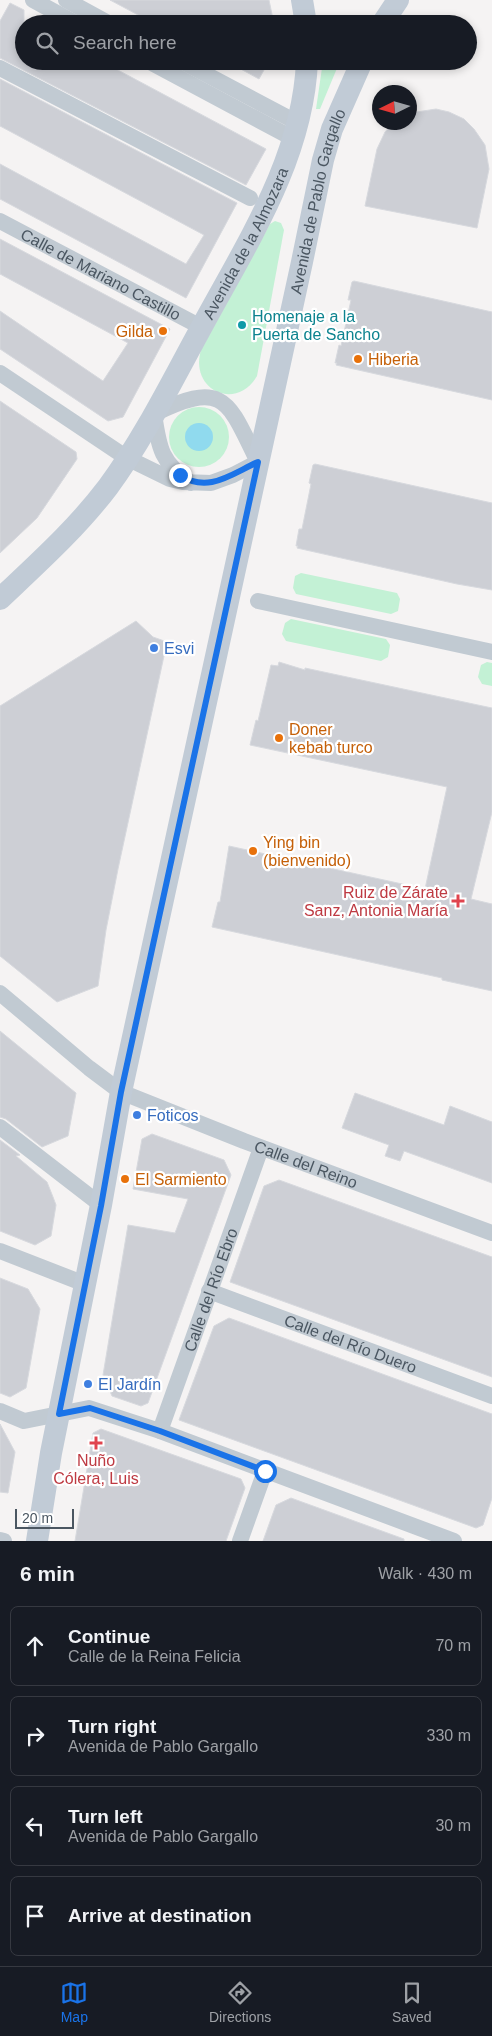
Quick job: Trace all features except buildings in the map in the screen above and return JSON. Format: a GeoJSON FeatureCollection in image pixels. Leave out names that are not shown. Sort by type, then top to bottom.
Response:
{"type":"FeatureCollection","features":[{"type":"Feature","properties":{"kind":"street"},"geometry":{"type":"LineString","coordinates":[[33,0],[60,15]]}},
{"type":"Feature","properties":{"kind":"street"},"geometry":{"type":"LineString","coordinates":[[66,0],[94,15]]}},
{"type":"Feature","properties":{"kind":"street"},"geometry":{"type":"LineString","coordinates":[[302,0],[304,15]]}},
{"type":"Feature","properties":{"kind":"street"},"geometry":{"type":"LineString","coordinates":[[386,15],[398,0]]}},
{"type":"Feature","properties":{"kind":"street"},"geometry":{"type":"LineString","coordinates":[[0,68],[250,198]]}},
{"type":"Feature","properties":{"kind":"street"},"geometry":{"type":"LineString","coordinates":[[167,70],[296,131]]}},
{"type":"Feature","properties":{"kind":"street"},"geometry":{"type":"LineString","coordinates":[[196,70],[296,131]]}},
{"type":"Feature","properties":{"kind":"street","name":"Avenida de la Almozara"},"geometry":{"type":"LineString","coordinates":[[0,599],[74,526],[107,488],[128,458],[154,414],[270,199],[296,131],[306,70]]}},
{"type":"Feature","properties":{"kind":"street","name":"Avenida de Pablo Gargallo"},"geometry":{"type":"LineString","coordinates":[[37,1541],[59,1414],[101,1206],[121,1092],[323,160],[332,129],[358,70]]}},
{"type":"Feature","properties":{"kind":"street","name":"Calle de Mariano Castillo"},"geometry":{"type":"LineString","coordinates":[[0,221],[201,327]]}},
{"type":"Feature","properties":{"kind":"street"},"geometry":{"type":"LineString","coordinates":[[0,373],[128,458],[164,477],[191,483],[218,481],[258,462],[233,412],[219,400],[199,397],[188,399],[154,414],[159,446],[164,458],[171,467],[191,483]]}},
{"type":"Feature","properties":{"kind":"street"},"geometry":{"type":"LineString","coordinates":[[258,601],[492,652]]}},
{"type":"Feature","properties":{"kind":"street","name":"Calle del Reino"},"geometry":{"type":"LineString","coordinates":[[0,993],[89,1068],[121,1092],[262,1148],[492,1233]]}},
{"type":"Feature","properties":{"kind":"street"},"geometry":{"type":"LineString","coordinates":[[0,1128],[101,1206]]}},
{"type":"Feature","properties":{"kind":"street","name":"Calle del Río Ebro"},"geometry":{"type":"LineString","coordinates":[[160,1431],[262,1148]]}},
{"type":"Feature","properties":{"kind":"street"},"geometry":{"type":"LineString","coordinates":[[0,1251],[84,1284]]}},
{"type":"Feature","properties":{"kind":"street","name":"Calle del Río Duero"},"geometry":{"type":"LineString","coordinates":[[210,1291],[492,1396]]}},
{"type":"Feature","properties":{"kind":"street"},"geometry":{"type":"LineString","coordinates":[[0,1411],[24,1421],[90,1408],[160,1431],[454,1541]]}},
{"type":"Feature","properties":{"kind":"street"},"geometry":{"type":"LineString","coordinates":[[240,1541],[265,1471]]}},
{"type":"Feature","properties":{"kind":"street"},"geometry":{"type":"LineString","coordinates":[[0,1540],[4,1541]]}},
{"type":"Feature","properties":{"kind":"green space"},"geometry":{"type":"Polygon","coordinates":[[[322,70],[336,70],[320,109],[316,109],[322,70]]]}},
{"type":"Feature","properties":{"kind":"green space"},"geometry":{"type":"Polygon","coordinates":[[[275,221],[281,223],[284,230],[257,376],[248,387],[238,393],[227,394],[217,392],[208,385],[202,376],[199,364],[201,350],[270,224],[275,221]]]}},
{"type":"Feature","properties":{"kind":"green space"},"geometry":{"type":"Polygon","coordinates":[[[193,407],[205,407],[216,412],[224,420],[229,431],[227,449],[216,462],[205,467],[193,467],[182,462],[174,454],[169,443],[169,431],[174,420],[182,412],[193,407]]]}},
{"type":"Feature","properties":{"kind":"green space"},"geometry":{"type":"Polygon","coordinates":[[[301,573],[397,593],[400,599],[398,611],[391,614],[296,594],[293,588],[295,576],[301,573]]]}},
{"type":"Feature","properties":{"kind":"green space"},"geometry":{"type":"Polygon","coordinates":[[[291,619],[386,639],[390,645],[388,657],[381,661],[286,641],[282,634],[285,623],[291,619]]]}},
{"type":"Feature","properties":{"kind":"green space"},"geometry":{"type":"Polygon","coordinates":[[[487,662],[492,663],[492,686],[482,684],[478,677],[481,665],[487,662]]]}},
{"type":"Feature","properties":{"kind":"water"},"geometry":{"type":"Polygon","coordinates":[[[199,423],[209,427],[213,437],[209,447],[199,451],[189,447],[185,437],[189,427],[199,423]]]}},
{"type":"Feature","properties":{"kind":"place","name":"Homenaje a la Puerta de Sancho"},"geometry":{"type":"Point","coordinates":[242,325]}},
{"type":"Feature","properties":{"kind":"place","name":"Gilda"},"geometry":{"type":"Point","coordinates":[163,331]}},
{"type":"Feature","properties":{"kind":"place","name":"Hiberia"},"geometry":{"type":"Point","coordinates":[358,359]}},
{"type":"Feature","properties":{"kind":"place","name":"Esvi"},"geometry":{"type":"Point","coordinates":[154,648]}},
{"type":"Feature","properties":{"kind":"place","name":"Doner kebab turco"},"geometry":{"type":"Point","coordinates":[279,738]}},
{"type":"Feature","properties":{"kind":"place","name":"Ying bin (bienvenido)"},"geometry":{"type":"Point","coordinates":[253,851]}},
{"type":"Feature","properties":{"kind":"place","name":"Ruiz de Zárate Sanz, Antonia María"},"geometry":{"type":"Point","coordinates":[458,901]}},
{"type":"Feature","properties":{"kind":"place","name":"Foticos"},"geometry":{"type":"Point","coordinates":[137,1115]}},
{"type":"Feature","properties":{"kind":"place","name":"El Sarmiento"},"geometry":{"type":"Point","coordinates":[125,1179]}},
{"type":"Feature","properties":{"kind":"place","name":"El Jardín"},"geometry":{"type":"Point","coordinates":[88,1384]}},
{"type":"Feature","properties":{"kind":"place","name":"Nuño Cólera, Luis"},"geometry":{"type":"Point","coordinates":[96,1443]}},
{"type":"Feature","properties":{"kind":"route"},"geometry":{"type":"LineString","coordinates":[[180,475],[191,483],[211,483],[233,475],[258,462],[121,1092],[101,1206],[59,1414],[90,1408],[160,1431],[265,1471]]}}]}
